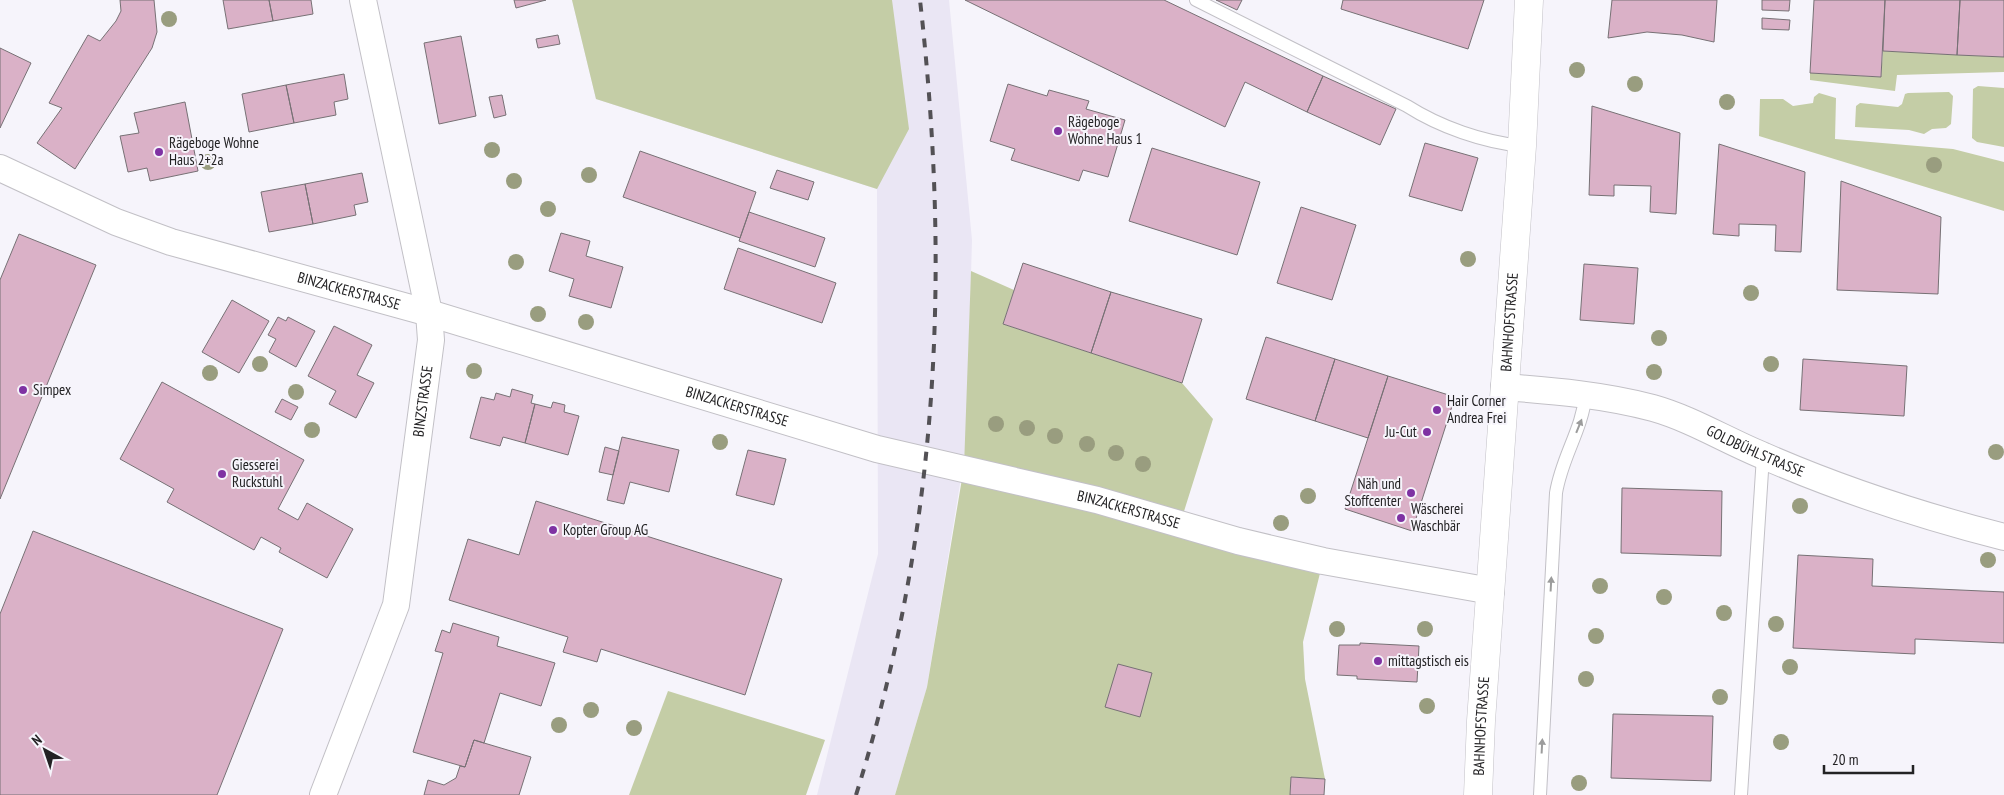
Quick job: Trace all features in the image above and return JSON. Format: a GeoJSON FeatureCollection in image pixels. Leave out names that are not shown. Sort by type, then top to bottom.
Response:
{"type":"FeatureCollection","features":[{"type":"Feature","properties":{"kind":"main road","name":"BAHNHOFSTRASSE"},"geometry":{"type":"LineString","coordinates":[[1478,795],[1504,387],[1522,146],[1529,0]]}},
{"type":"Feature","properties":{"kind":"street","name":"BINZSTRASSE"},"geometry":{"type":"LineString","coordinates":[[324,795],[396,604],[431,340],[429,313],[363,0]]}},
{"type":"Feature","properties":{"kind":"street","name":"BINZACKERSTRASSE"},"geometry":{"type":"LineString","coordinates":[[0,168],[116,222],[171,242],[429,313],[877,449],[1098,500],[1238,541],[1314,559],[1491,591]]}},
{"type":"Feature","properties":{"kind":"street","name":"GOLDBÜHLSTRASSE"},"geometry":{"type":"LineString","coordinates":[[1504,387],[1586,393],[1627,401],[1680,418],[1763,456],[1870,498],[2004,537]]}},
{"type":"Feature","properties":{"kind":"lane"},"geometry":{"type":"LineString","coordinates":[[1196,0],[1407,106],[1425,118],[1499,144],[1522,146]]}},
{"type":"Feature","properties":{"kind":"lane"},"geometry":{"type":"LineString","coordinates":[[1540,795],[1556,493],[1560,471],[1582,419],[1586,393]]}},
{"type":"Feature","properties":{"kind":"lane"},"geometry":{"type":"LineString","coordinates":[[1741,795],[1763,456]]}},
{"type":"Feature","properties":{"kind":"shaded area"},"geometry":{"type":"Polygon","coordinates":[[[572,0],[949,0],[972,240],[966,447],[927,687],[895,795],[817,795],[878,554],[877,189],[596,99],[572,0]]]}},
{"type":"Feature","properties":{"kind":"green space"},"geometry":{"type":"Polygon","coordinates":[[[572,0],[892,0],[909,129],[877,189],[596,99],[572,0]]]}},
{"type":"Feature","properties":{"kind":"green space"},"geometry":{"type":"Polygon","coordinates":[[[1883,51],[2004,57],[2004,72],[1897,75],[1895,91],[1810,80],[1810,73],[1881,77],[1883,51]]]}},
{"type":"Feature","properties":{"kind":"green space"},"geometry":{"type":"Polygon","coordinates":[[[1978,86],[2004,88],[2004,147],[1977,142],[1972,138],[1973,89],[1978,86]]]}},
{"type":"Feature","properties":{"kind":"green space"},"geometry":{"type":"Polygon","coordinates":[[[1949,92],[1953,96],[1951,124],[1946,128],[1932,129],[1924,134],[1909,130],[1855,127],[1856,106],[1860,103],[1898,107],[1902,104],[1905,94],[1908,93],[1949,92]]]}},
{"type":"Feature","properties":{"kind":"green space"},"geometry":{"type":"Polygon","coordinates":[[[1819,93],[1836,98],[1835,139],[1953,149],[2004,162],[2004,211],[1759,136],[1760,99],[1783,99],[1793,106],[1813,103],[1814,97],[1819,93]]]}},
{"type":"Feature","properties":{"kind":"green space"},"geometry":{"type":"Polygon","coordinates":[[[971,271],[1014,290],[1003,324],[1182,383],[1213,419],[1180,524],[1323,561],[1303,642],[1305,679],[1325,779],[1291,777],[1290,795],[895,795],[927,687],[964,467],[971,271]]]}},
{"type":"Feature","properties":{"kind":"green space"},"geometry":{"type":"Polygon","coordinates":[[[668,691],[825,740],[806,795],[629,795],[668,691]]]}},
{"type":"Feature","properties":{"kind":"building"},"geometry":{"type":"Polygon","coordinates":[[[120,0],[154,0],[157,32],[152,48],[75,169],[37,143],[62,108],[49,103],[88,35],[100,41],[116,21],[121,11],[120,0]]]}},
{"type":"Feature","properties":{"kind":"building"},"geometry":{"type":"Polygon","coordinates":[[[223,0],[269,0],[273,21],[228,29],[223,0]]]}},
{"type":"Feature","properties":{"kind":"building"},"geometry":{"type":"Polygon","coordinates":[[[269,0],[311,0],[313,14],[273,21],[269,0]]]}},
{"type":"Feature","properties":{"kind":"building"},"geometry":{"type":"Polygon","coordinates":[[[514,0],[546,0],[516,8],[514,0]]]}},
{"type":"Feature","properties":{"kind":"building"},"geometry":{"type":"Polygon","coordinates":[[[965,0],[1164,0],[1323,76],[1307,112],[1245,82],[1225,127],[965,0]]]}},
{"type":"Feature","properties":{"kind":"building"},"geometry":{"type":"Polygon","coordinates":[[[1216,0],[1242,0],[1237,10],[1216,0]]]}},
{"type":"Feature","properties":{"kind":"building"},"geometry":{"type":"Polygon","coordinates":[[[1343,0],[1484,0],[1468,49],[1341,9],[1343,0]]]}},
{"type":"Feature","properties":{"kind":"building"},"geometry":{"type":"Polygon","coordinates":[[[1612,0],[1717,0],[1714,42],[1682,35],[1647,32],[1608,38],[1612,0]]]}},
{"type":"Feature","properties":{"kind":"building"},"geometry":{"type":"Polygon","coordinates":[[[1762,0],[1790,0],[1789,11],[1762,10],[1762,0]]]}},
{"type":"Feature","properties":{"kind":"building"},"geometry":{"type":"Polygon","coordinates":[[[1814,0],[1885,0],[1881,77],[1810,73],[1814,0]]]}},
{"type":"Feature","properties":{"kind":"building"},"geometry":{"type":"Polygon","coordinates":[[[1885,0],[1960,0],[1957,55],[1883,51],[1885,0]]]}},
{"type":"Feature","properties":{"kind":"building"},"geometry":{"type":"Polygon","coordinates":[[[1960,0],[2004,0],[2004,57],[1957,55],[1960,0]]]}},
{"type":"Feature","properties":{"kind":"building"},"geometry":{"type":"Polygon","coordinates":[[[1762,18],[1790,20],[1789,30],[1762,29],[1762,18]]]}},
{"type":"Feature","properties":{"kind":"building"},"geometry":{"type":"Polygon","coordinates":[[[558,35],[560,44],[538,48],[536,39],[558,35]]]}},
{"type":"Feature","properties":{"kind":"building"},"geometry":{"type":"Polygon","coordinates":[[[461,36],[476,116],[439,124],[424,43],[461,36]]]}},
{"type":"Feature","properties":{"kind":"building"},"geometry":{"type":"Polygon","coordinates":[[[0,48],[31,63],[0,128],[0,48]]]}},
{"type":"Feature","properties":{"kind":"building"},"geometry":{"type":"Polygon","coordinates":[[[344,74],[348,99],[334,102],[336,115],[294,123],[286,85],[344,74]]]}},
{"type":"Feature","properties":{"kind":"building"},"geometry":{"type":"Polygon","coordinates":[[[1323,76],[1396,109],[1380,145],[1307,112],[1323,76]]]}},
{"type":"Feature","properties":{"kind":"building","name":"Rägeboge Wohne Haus 1"},"geometry":{"type":"Polygon","coordinates":[[[1008,84],[1047,96],[1049,90],[1089,101],[1086,109],[1125,120],[1108,177],[1083,170],[1079,181],[1011,160],[1015,149],[990,141],[1008,84]]]}},
{"type":"Feature","properties":{"kind":"building"},"geometry":{"type":"Polygon","coordinates":[[[286,85],[294,123],[249,132],[242,94],[286,85]]]}},
{"type":"Feature","properties":{"kind":"building"},"geometry":{"type":"Polygon","coordinates":[[[502,95],[506,115],[494,118],[489,97],[502,95]]]}},
{"type":"Feature","properties":{"kind":"building","name":"Rägeboge Wohne Haus 2+2a"},"geometry":{"type":"Polygon","coordinates":[[[185,102],[198,171],[150,181],[147,168],[128,172],[120,136],[139,133],[134,113],[185,102]]]}},
{"type":"Feature","properties":{"kind":"building"},"geometry":{"type":"Polygon","coordinates":[[[1592,106],[1680,133],[1676,214],[1650,212],[1651,186],[1614,185],[1614,196],[1589,195],[1592,106]]]}},
{"type":"Feature","properties":{"kind":"building"},"geometry":{"type":"Polygon","coordinates":[[[1425,143],[1478,158],[1462,211],[1409,196],[1425,143]]]}},
{"type":"Feature","properties":{"kind":"building"},"geometry":{"type":"Polygon","coordinates":[[[1719,144],[1805,172],[1801,252],[1775,251],[1776,225],[1739,224],[1739,236],[1713,234],[1719,144]]]}},
{"type":"Feature","properties":{"kind":"building"},"geometry":{"type":"Polygon","coordinates":[[[1152,148],[1260,182],[1237,255],[1129,221],[1152,148]]]}},
{"type":"Feature","properties":{"kind":"building"},"geometry":{"type":"Polygon","coordinates":[[[640,151],[756,192],[740,238],[623,197],[640,151]]]}},
{"type":"Feature","properties":{"kind":"building"},"geometry":{"type":"Polygon","coordinates":[[[777,170],[814,182],[808,200],[770,188],[777,170]]]}},
{"type":"Feature","properties":{"kind":"building"},"geometry":{"type":"Polygon","coordinates":[[[362,173],[368,202],[354,205],[356,215],[313,224],[305,184],[362,173]]]}},
{"type":"Feature","properties":{"kind":"building"},"geometry":{"type":"Polygon","coordinates":[[[1841,181],[1941,217],[1938,294],[1837,290],[1841,181]]]}},
{"type":"Feature","properties":{"kind":"building"},"geometry":{"type":"Polygon","coordinates":[[[305,184],[313,224],[269,232],[261,192],[305,184]]]}},
{"type":"Feature","properties":{"kind":"building"},"geometry":{"type":"Polygon","coordinates":[[[1301,207],[1356,225],[1332,300],[1277,283],[1301,207]]]}},
{"type":"Feature","properties":{"kind":"building"},"geometry":{"type":"Polygon","coordinates":[[[749,212],[825,238],[815,267],[739,241],[749,212]]]}},
{"type":"Feature","properties":{"kind":"building"},"geometry":{"type":"Polygon","coordinates":[[[561,233],[590,241],[586,256],[623,267],[611,308],[569,296],[574,279],[549,271],[561,233]]]}},
{"type":"Feature","properties":{"kind":"building","name":"Simpex"},"geometry":{"type":"Polygon","coordinates":[[[19,234],[96,265],[0,499],[0,280],[19,234]]]}},
{"type":"Feature","properties":{"kind":"building"},"geometry":{"type":"Polygon","coordinates":[[[738,248],[836,283],[822,323],[724,289],[738,248]]]}},
{"type":"Feature","properties":{"kind":"building"},"geometry":{"type":"Polygon","coordinates":[[[1023,263],[1111,292],[1091,353],[1003,324],[1023,263]]]}},
{"type":"Feature","properties":{"kind":"building"},"geometry":{"type":"Polygon","coordinates":[[[1584,264],[1638,268],[1634,324],[1580,320],[1584,264]]]}},
{"type":"Feature","properties":{"kind":"building"},"geometry":{"type":"Polygon","coordinates":[[[1111,292],[1202,319],[1182,383],[1091,353],[1111,292]]]}},
{"type":"Feature","properties":{"kind":"building"},"geometry":{"type":"Polygon","coordinates":[[[232,300],[269,321],[239,373],[202,352],[232,300]]]}},
{"type":"Feature","properties":{"kind":"building"},"geometry":{"type":"Polygon","coordinates":[[[278,317],[286,321],[288,317],[315,331],[296,367],[269,352],[276,339],[268,335],[278,317]]]}},
{"type":"Feature","properties":{"kind":"building"},"geometry":{"type":"Polygon","coordinates":[[[334,326],[372,345],[357,375],[374,383],[356,418],[329,404],[336,391],[308,376],[334,326]]]}},
{"type":"Feature","properties":{"kind":"building"},"geometry":{"type":"Polygon","coordinates":[[[1266,337],[1335,359],[1315,421],[1246,399],[1266,337]]]}},
{"type":"Feature","properties":{"kind":"building"},"geometry":{"type":"Polygon","coordinates":[[[1335,359],[1388,376],[1368,438],[1315,421],[1335,359]]]}},
{"type":"Feature","properties":{"kind":"building"},"geometry":{"type":"Polygon","coordinates":[[[1803,359],[1907,366],[1904,416],[1800,410],[1803,359]]]}},
{"type":"Feature","properties":{"kind":"building"},"geometry":{"type":"Polygon","coordinates":[[[1388,376],[1455,397],[1412,531],[1345,509],[1388,376]]]}},
{"type":"Feature","properties":{"kind":"building","name":"Giesserei Ruckstuhl"},"geometry":{"type":"Polygon","coordinates":[[[162,382],[304,460],[278,509],[298,520],[307,503],[353,529],[327,578],[279,552],[281,548],[261,537],[254,550],[167,502],[174,489],[120,459],[162,382]]]}},
{"type":"Feature","properties":{"kind":"building"},"geometry":{"type":"Polygon","coordinates":[[[512,389],[533,395],[531,403],[535,404],[525,443],[503,437],[500,446],[470,438],[481,397],[494,400],[496,393],[510,397],[512,389]]]}},
{"type":"Feature","properties":{"kind":"building"},"geometry":{"type":"Polygon","coordinates":[[[282,399],[298,407],[291,420],[275,412],[282,399]]]}},
{"type":"Feature","properties":{"kind":"building"},"geometry":{"type":"Polygon","coordinates":[[[553,402],[565,405],[564,412],[579,416],[568,455],[525,443],[535,404],[551,408],[553,402]]]}},
{"type":"Feature","properties":{"kind":"building"},"geometry":{"type":"Polygon","coordinates":[[[622,437],[679,450],[669,492],[630,482],[624,504],[607,500],[622,437]]]}},
{"type":"Feature","properties":{"kind":"building"},"geometry":{"type":"Polygon","coordinates":[[[605,447],[619,451],[613,475],[599,472],[605,447]]]}},
{"type":"Feature","properties":{"kind":"building"},"geometry":{"type":"Polygon","coordinates":[[[748,450],[786,459],[774,505],[736,495],[748,450]]]}},
{"type":"Feature","properties":{"kind":"building"},"geometry":{"type":"Polygon","coordinates":[[[1622,488],[1722,491],[1721,556],[1621,553],[1622,488]]]}},
{"type":"Feature","properties":{"kind":"building"},"geometry":{"type":"Polygon","coordinates":[[[536,501],[782,579],[745,695],[601,649],[597,662],[563,652],[568,637],[449,600],[468,539],[519,555],[536,501]]]}},
{"type":"Feature","properties":{"kind":"building"},"geometry":{"type":"Polygon","coordinates":[[[33,531],[283,629],[217,795],[0,795],[0,614],[33,531]]]}},
{"type":"Feature","properties":{"kind":"building"},"geometry":{"type":"Polygon","coordinates":[[[1798,555],[1873,559],[1872,586],[2004,592],[2004,643],[1915,639],[1915,654],[1793,648],[1798,555]]]}},
{"type":"Feature","properties":{"kind":"building"},"geometry":{"type":"Polygon","coordinates":[[[453,623],[499,637],[497,646],[555,663],[541,706],[500,693],[484,743],[474,740],[465,767],[413,752],[443,653],[435,651],[442,630],[450,633],[453,623]]]}},
{"type":"Feature","properties":{"kind":"building","name":"mittagstisch eis"},"geometry":{"type":"Polygon","coordinates":[[[1360,643],[1419,646],[1417,682],[1357,679],[1357,676],[1337,675],[1339,645],[1360,645],[1360,643]]]}},
{"type":"Feature","properties":{"kind":"building"},"geometry":{"type":"Polygon","coordinates":[[[1118,664],[1152,673],[1140,717],[1105,707],[1118,664]]]}},
{"type":"Feature","properties":{"kind":"building"},"geometry":{"type":"Polygon","coordinates":[[[1613,714],[1713,716],[1711,781],[1611,778],[1613,714]]]}},
{"type":"Feature","properties":{"kind":"building"},"geometry":{"type":"Polygon","coordinates":[[[474,740],[531,757],[519,795],[424,795],[428,780],[444,785],[456,778],[460,766],[465,767],[474,740]]]}},
{"type":"Feature","properties":{"kind":"building"},"geometry":{"type":"Polygon","coordinates":[[[1291,777],[1325,779],[1324,795],[1290,795],[1291,777]]]}},
{"type":"Feature","properties":{"kind":"railway"},"geometry":{"type":"LineString","coordinates":[[856,795],[884,696],[905,598],[921,499],[931,401],[935,302],[935,203],[930,102],[920,0]]}},
{"type":"Feature","properties":{"kind":"place","name":"Rägeboge Wohne Haus 1"},"geometry":{"type":"Point","coordinates":[1058,131]}},
{"type":"Feature","properties":{"kind":"place","name":"Rägeboge Wohne Haus 2+2a"},"geometry":{"type":"Point","coordinates":[159,152]}},
{"type":"Feature","properties":{"kind":"place","name":"Simpex"},"geometry":{"type":"Point","coordinates":[23,390]}},
{"type":"Feature","properties":{"kind":"place","name":"Hair Corner Andrea Frei"},"geometry":{"type":"Point","coordinates":[1437,410]}},
{"type":"Feature","properties":{"kind":"place","name":"Ju-Cut"},"geometry":{"type":"Point","coordinates":[1427,432]}},
{"type":"Feature","properties":{"kind":"place","name":"Giesserei Ruckstuhl"},"geometry":{"type":"Point","coordinates":[222,474]}},
{"type":"Feature","properties":{"kind":"place","name":"Näh und Stoffcenter"},"geometry":{"type":"Point","coordinates":[1411,493]}},
{"type":"Feature","properties":{"kind":"place","name":"Wäscherei Waschbär"},"geometry":{"type":"Point","coordinates":[1401,518]}},
{"type":"Feature","properties":{"kind":"place","name":"Kopter Group AG"},"geometry":{"type":"Point","coordinates":[553,530]}},
{"type":"Feature","properties":{"kind":"place","name":"mittagstisch eis"},"geometry":{"type":"Point","coordinates":[1378,661]}}]}
